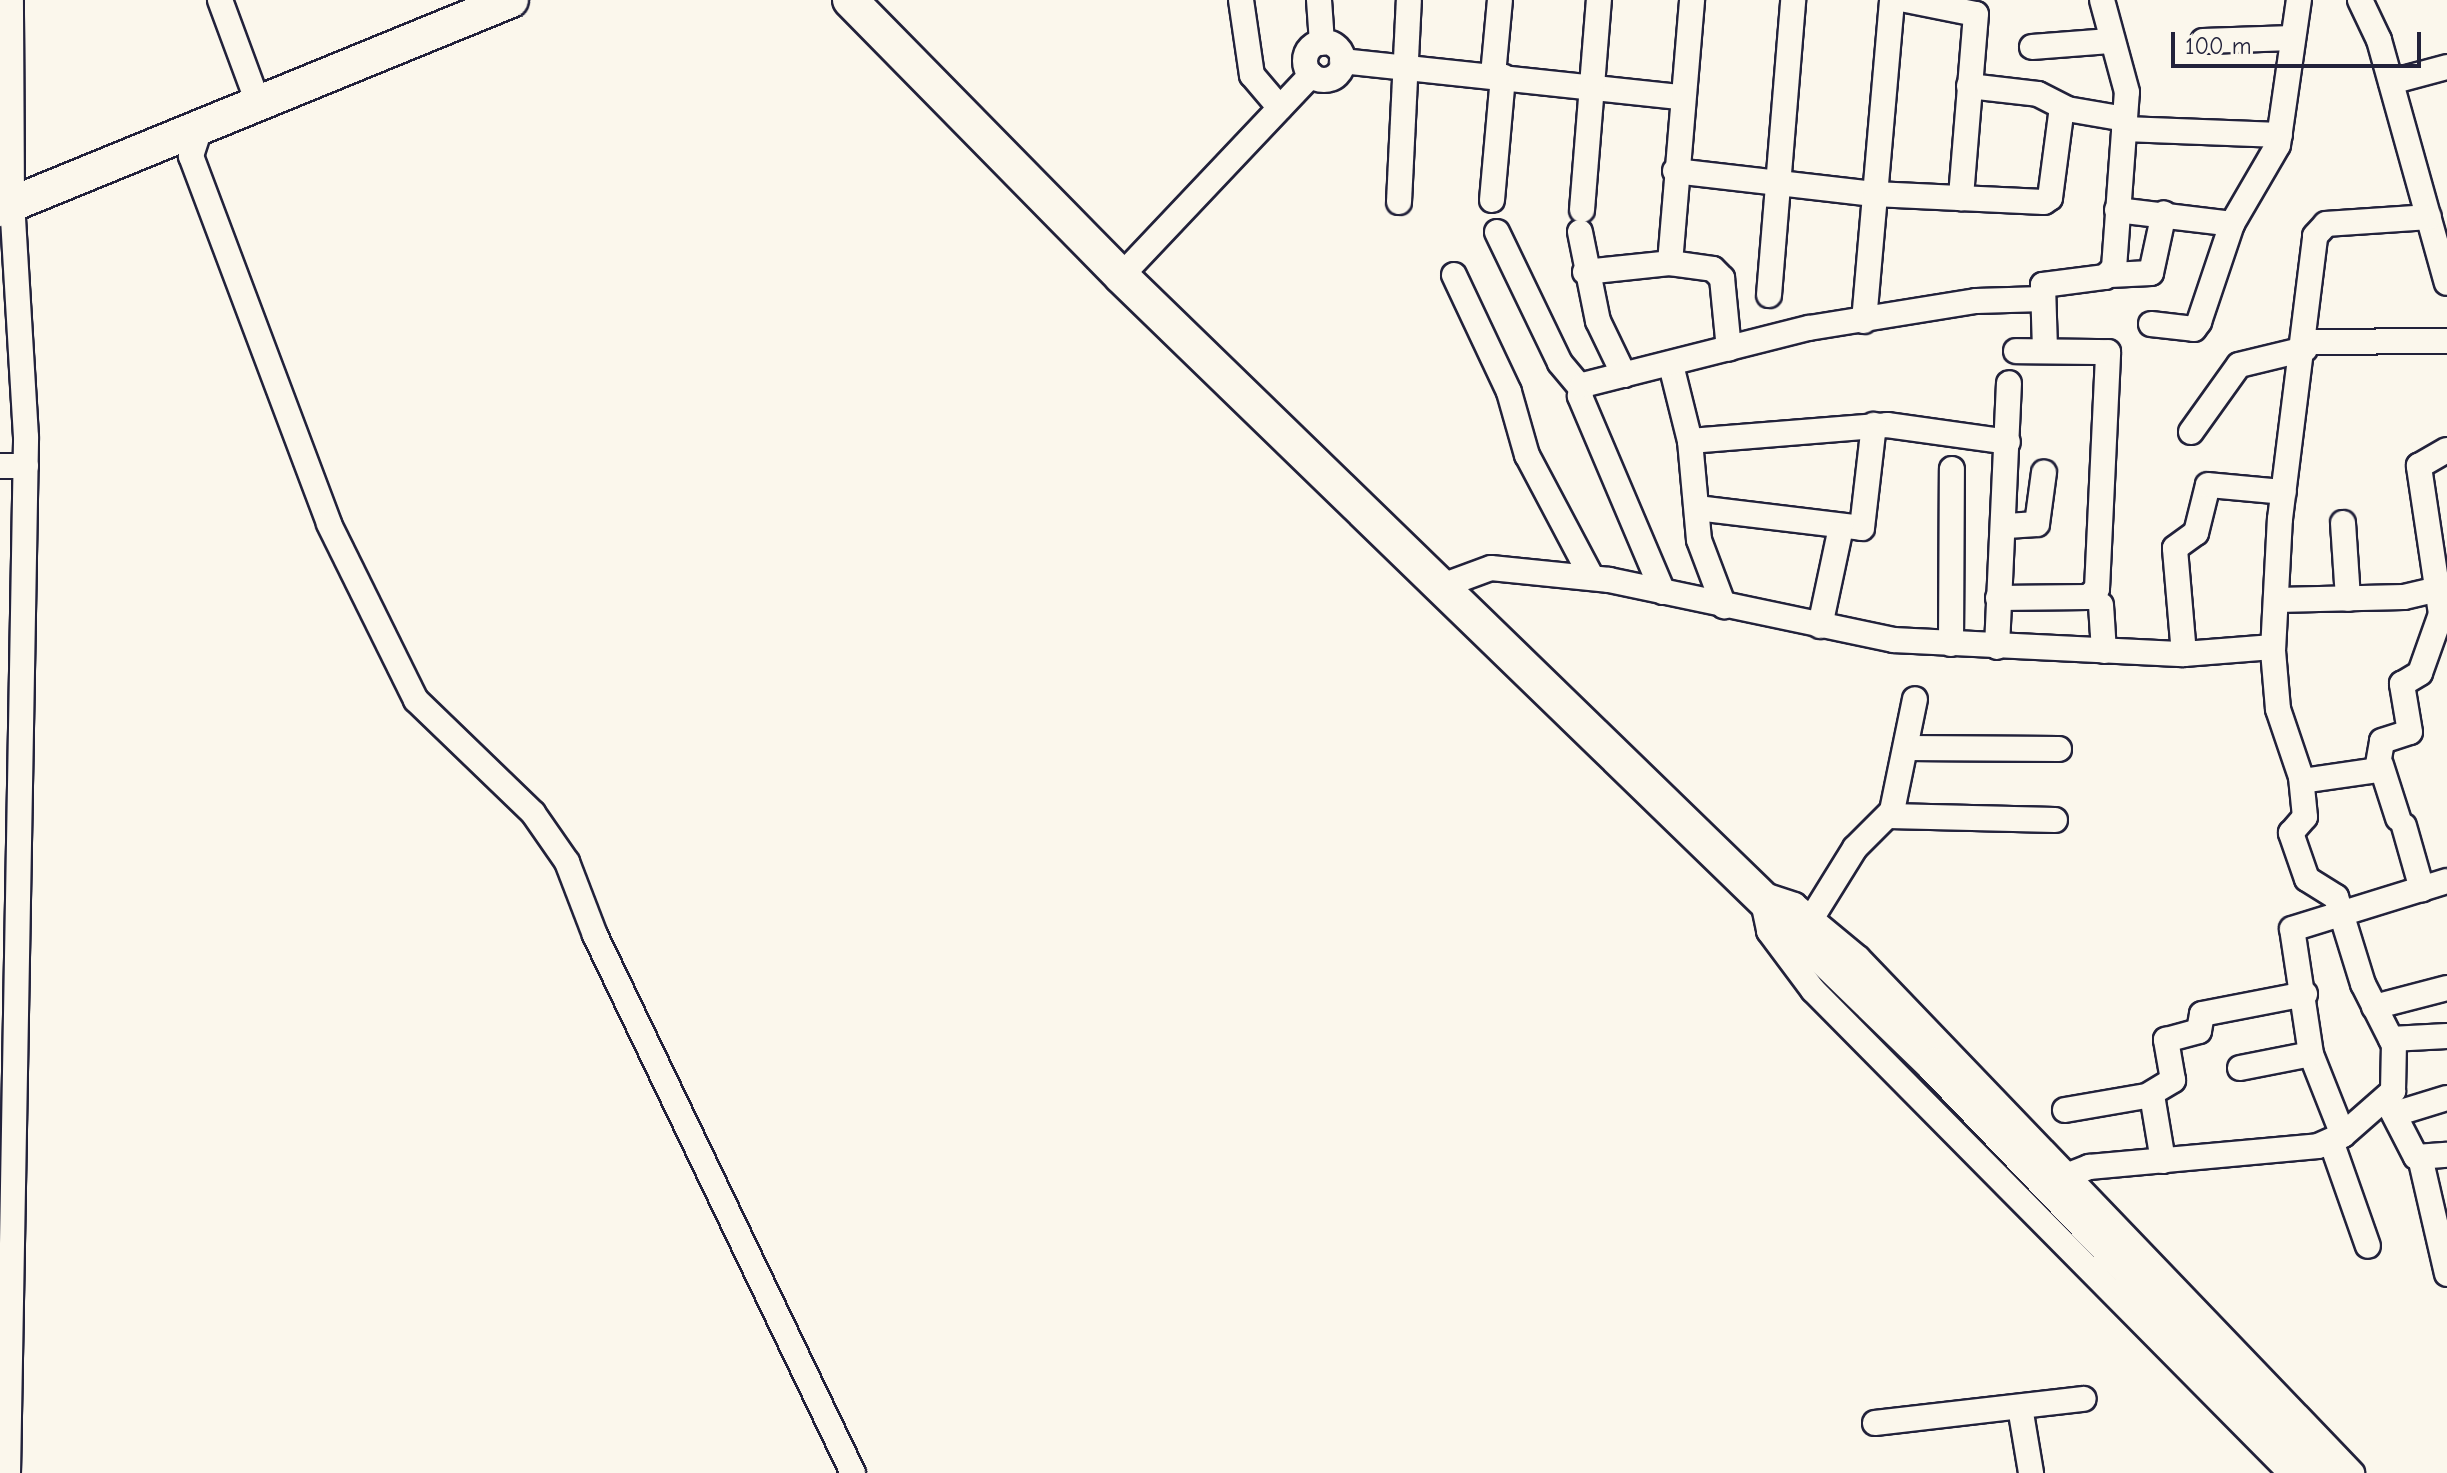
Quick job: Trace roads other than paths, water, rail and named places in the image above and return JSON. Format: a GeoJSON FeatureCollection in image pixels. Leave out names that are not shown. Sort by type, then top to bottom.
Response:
{"type":"FeatureCollection","features":[{"type":"Feature","properties":{"kind":"highway"},"geometry":{"type":"LineString","coordinates":[[6,206],[202,122],[511,0]]}},
{"type":"Feature","properties":{"kind":"highway"},"geometry":{"type":"LineString","coordinates":[[857,4],[1121,276],[1761,894],[2099,1236],[2324,1473]]}},
{"type":"Feature","properties":{"kind":"street"},"geometry":{"type":"LineString","coordinates":[[8,1473],[4,1448],[10,852],[26,466],[6,206],[11,0]]}},
{"type":"Feature","properties":{"kind":"street"},"geometry":{"type":"LineString","coordinates":[[220,0],[257,100]]}},
{"type":"Feature","properties":{"kind":"street"},"geometry":{"type":"LineString","coordinates":[[1241,0],[1252,75],[1280,108]]}},
{"type":"Feature","properties":{"kind":"street"},"geometry":{"type":"LineString","coordinates":[[1319,0],[1322,43]]}},
{"type":"Feature","properties":{"kind":"street"},"geometry":{"type":"LineString","coordinates":[[1399,202],[1409,0]]}},
{"type":"Feature","properties":{"kind":"street"},"geometry":{"type":"LineString","coordinates":[[1492,200],[1500,0]]}},
{"type":"Feature","properties":{"kind":"street"},"geometry":{"type":"LineString","coordinates":[[1599,0],[1581,221],[1585,272],[1624,375]]}},
{"type":"Feature","properties":{"kind":"street"},"geometry":{"type":"LineString","coordinates":[[1670,263],[1681,97],[1692,0]]}},
{"type":"Feature","properties":{"kind":"street"},"geometry":{"type":"LineString","coordinates":[[1769,295],[1773,183],[1793,0]]}},
{"type":"Feature","properties":{"kind":"street"},"geometry":{"type":"LineString","coordinates":[[1864,321],[1892,0]]}},
{"type":"Feature","properties":{"kind":"street"},"geometry":{"type":"LineString","coordinates":[[1906,0],[1973,9],[1961,198]]}},
{"type":"Feature","properties":{"kind":"street"},"geometry":{"type":"LineString","coordinates":[[2102,0],[2110,41],[2126,86],[2110,275]]}},
{"type":"Feature","properties":{"kind":"street"},"geometry":{"type":"LineString","coordinates":[[2151,324],[2197,327],[2232,224],[2280,135],[2299,0]]}},
{"type":"Feature","properties":{"kind":"street"},"geometry":{"type":"LineString","coordinates":[[2360,0],[2434,205],[2447,283]]}},
{"type":"Feature","properties":{"kind":"street"},"geometry":{"type":"LineString","coordinates":[[2203,41],[2293,38]]}},
{"type":"Feature","properties":{"kind":"street"},"geometry":{"type":"LineString","coordinates":[[2032,47],[2110,41]]}},
{"type":"Feature","properties":{"kind":"street"},"geometry":{"type":"LineString","coordinates":[[1311,75],[1305,59],[1322,43]]}},
{"type":"Feature","properties":{"kind":"street"},"geometry":{"type":"LineString","coordinates":[[1322,43],[1339,50],[1342,61]]}},
{"type":"Feature","properties":{"kind":"street"},"geometry":{"type":"LineString","coordinates":[[1311,75],[1329,79],[1342,61]]}},
{"type":"Feature","properties":{"kind":"street"},"geometry":{"type":"LineString","coordinates":[[1342,61],[1681,97]]}},
{"type":"Feature","properties":{"kind":"street"},"geometry":{"type":"LineString","coordinates":[[2391,82],[2447,67]]}},
{"type":"Feature","properties":{"kind":"street"},"geometry":{"type":"LineString","coordinates":[[1121,276],[1311,75]]}},
{"type":"Feature","properties":{"kind":"street"},"geometry":{"type":"LineString","coordinates":[[1969,86],[2038,94],[2062,107],[2124,124],[2280,135]]}},
{"type":"Feature","properties":{"kind":"street"},"geometry":{"type":"LineString","coordinates":[[1675,171],[1874,194],[2047,201],[2062,107]]}},
{"type":"Feature","properties":{"kind":"street"},"geometry":{"type":"LineString","coordinates":[[202,122],[190,147],[329,524],[416,700],[533,813],[567,862],[595,935],[853,1473]]}},
{"type":"Feature","properties":{"kind":"street"},"geometry":{"type":"LineString","coordinates":[[153,143],[203,187]]}},
{"type":"Feature","properties":{"kind":"street"},"geometry":{"type":"LineString","coordinates":[[2434,205],[2317,230],[2305,346],[2284,492],[2273,647],[2278,709],[2302,781],[2305,817],[2291,833],[2304,875],[2332,892],[2374,1007],[2391,1039],[2397,1077],[2392,1106],[2420,1157],[2447,1274]]}},
{"type":"Feature","properties":{"kind":"street"},"geometry":{"type":"LineString","coordinates":[[2117,210],[2164,213],[2232,224]]}},
{"type":"Feature","properties":{"kind":"street"},"geometry":{"type":"LineString","coordinates":[[2045,349],[2043,299],[2049,280],[2151,273],[2164,213]]}},
{"type":"Feature","properties":{"kind":"street"},"geometry":{"type":"LineString","coordinates":[[1497,232],[1560,363],[1580,387],[1663,592]]}},
{"type":"Feature","properties":{"kind":"street"},"geometry":{"type":"LineString","coordinates":[[1585,272],[1670,263],[1718,272],[1729,349]]}},
{"type":"Feature","properties":{"kind":"street"},"geometry":{"type":"LineString","coordinates":[[1454,275],[1509,392],[1527,455],[1592,578]]}},
{"type":"Feature","properties":{"kind":"street"},"geometry":{"type":"LineString","coordinates":[[1580,387],[1729,349],[1864,321],[2043,299]]}},
{"type":"Feature","properties":{"kind":"street"},"geometry":{"type":"LineString","coordinates":[[2191,432],[2239,365],[2305,346],[2447,341]]}},
{"type":"Feature","properties":{"kind":"street"},"geometry":{"type":"LineString","coordinates":[[1998,598],[2088,597],[2097,589],[2108,352],[2016,351]]}},
{"type":"Feature","properties":{"kind":"street"},"geometry":{"type":"LineString","coordinates":[[1671,365],[1690,441],[1699,540],[1724,606]]}},
{"type":"Feature","properties":{"kind":"street"},"geometry":{"type":"LineString","coordinates":[[1997,647],[1998,598],[2007,526],[2009,383]]}},
{"type":"Feature","properties":{"kind":"street"},"geometry":{"type":"LineString","coordinates":[[1690,441],[1874,425],[2008,442]]}},
{"type":"Feature","properties":{"kind":"street"},"geometry":{"type":"LineString","coordinates":[[1697,508],[1841,527],[1864,525],[1874,425]]}},
{"type":"Feature","properties":{"kind":"street"},"geometry":{"type":"LineString","coordinates":[[2422,889],[2381,765],[2382,741],[2410,732],[2401,687],[2420,673],[2436,634],[2443,588],[2419,466],[2447,450]]}},
{"type":"Feature","properties":{"kind":"street"},"geometry":{"type":"LineString","coordinates":[[0,466],[26,466]]}},
{"type":"Feature","properties":{"kind":"street"},"geometry":{"type":"LineString","coordinates":[[1951,644],[1952,469]]}},
{"type":"Feature","properties":{"kind":"street"},"geometry":{"type":"LineString","coordinates":[[2007,526],[2037,524],[2044,472]]}},
{"type":"Feature","properties":{"kind":"street"},"geometry":{"type":"LineString","coordinates":[[2184,654],[2175,548],[2196,533],[2208,485],[2284,492]]}},
{"type":"Feature","properties":{"kind":"street"},"geometry":{"type":"LineString","coordinates":[[2343,523],[2348,599]]}},
{"type":"Feature","properties":{"kind":"street"},"geometry":{"type":"LineString","coordinates":[[1820,626],[1841,527]]}},
{"type":"Feature","properties":{"kind":"street"},"geometry":{"type":"LineString","coordinates":[[1442,586],[1491,568],[1592,578],[1820,626],[1951,644],[2184,654],[2273,647]]}},
{"type":"Feature","properties":{"kind":"street"},"geometry":{"type":"LineString","coordinates":[[2277,600],[2348,599],[2443,588]]}},
{"type":"Feature","properties":{"kind":"street"},"geometry":{"type":"LineString","coordinates":[[2101,605],[2104,651]]}},
{"type":"Feature","properties":{"kind":"street"},"geometry":{"type":"LineString","coordinates":[[1811,919],[1855,848],[1889,816],[1907,748],[1915,699]]}},
{"type":"Feature","properties":{"kind":"street"},"geometry":{"type":"LineString","coordinates":[[1907,748],[2059,749]]}},
{"type":"Feature","properties":{"kind":"street"},"geometry":{"type":"LineString","coordinates":[[2302,781],[2381,765]]}},
{"type":"Feature","properties":{"kind":"street"},"geometry":{"type":"LineString","coordinates":[[1889,816],[2055,820]]}},
{"type":"Feature","properties":{"kind":"street"},"geometry":{"type":"LineString","coordinates":[[2368,1246],[2311,1054],[2305,994],[2292,929],[2447,881]]}},
{"type":"Feature","properties":{"kind":"street"},"geometry":{"type":"LineString","coordinates":[[1761,894],[1811,919],[1858,958],[2352,1473]]}},
{"type":"Feature","properties":{"kind":"street"},"geometry":{"type":"LineString","coordinates":[[1761,894],[1769,931],[1813,990],[2281,1471]]}},
{"type":"Feature","properties":{"kind":"street"},"geometry":{"type":"LineString","coordinates":[[2374,1007],[2447,988]]}},
{"type":"Feature","properties":{"kind":"street"},"geometry":{"type":"LineString","coordinates":[[2065,1110],[2150,1094],[2173,1080],[2166,1040],[2199,1031],[2202,1014],[2305,994]]}},
{"type":"Feature","properties":{"kind":"street"},"geometry":{"type":"LineString","coordinates":[[2391,1039],[2447,1036]]}},
{"type":"Feature","properties":{"kind":"street"},"geometry":{"type":"LineString","coordinates":[[2240,1068],[2311,1054]]}},
{"type":"Feature","properties":{"kind":"street"},"geometry":{"type":"LineString","coordinates":[[2150,1094],[2163,1161]]}},
{"type":"Feature","properties":{"kind":"street"},"geometry":{"type":"LineString","coordinates":[[2069,1175],[2337,1138],[2392,1106],[2447,1098]]}},
{"type":"Feature","properties":{"kind":"street"},"geometry":{"type":"LineString","coordinates":[[2420,1157],[2447,1155]]}},
{"type":"Feature","properties":{"kind":"street"},"geometry":{"type":"LineString","coordinates":[[1875,1423],[2084,1399]]}},
{"type":"Feature","properties":{"kind":"street"},"geometry":{"type":"LineString","coordinates":[[2020,1407],[2031,1473]]}}]}
